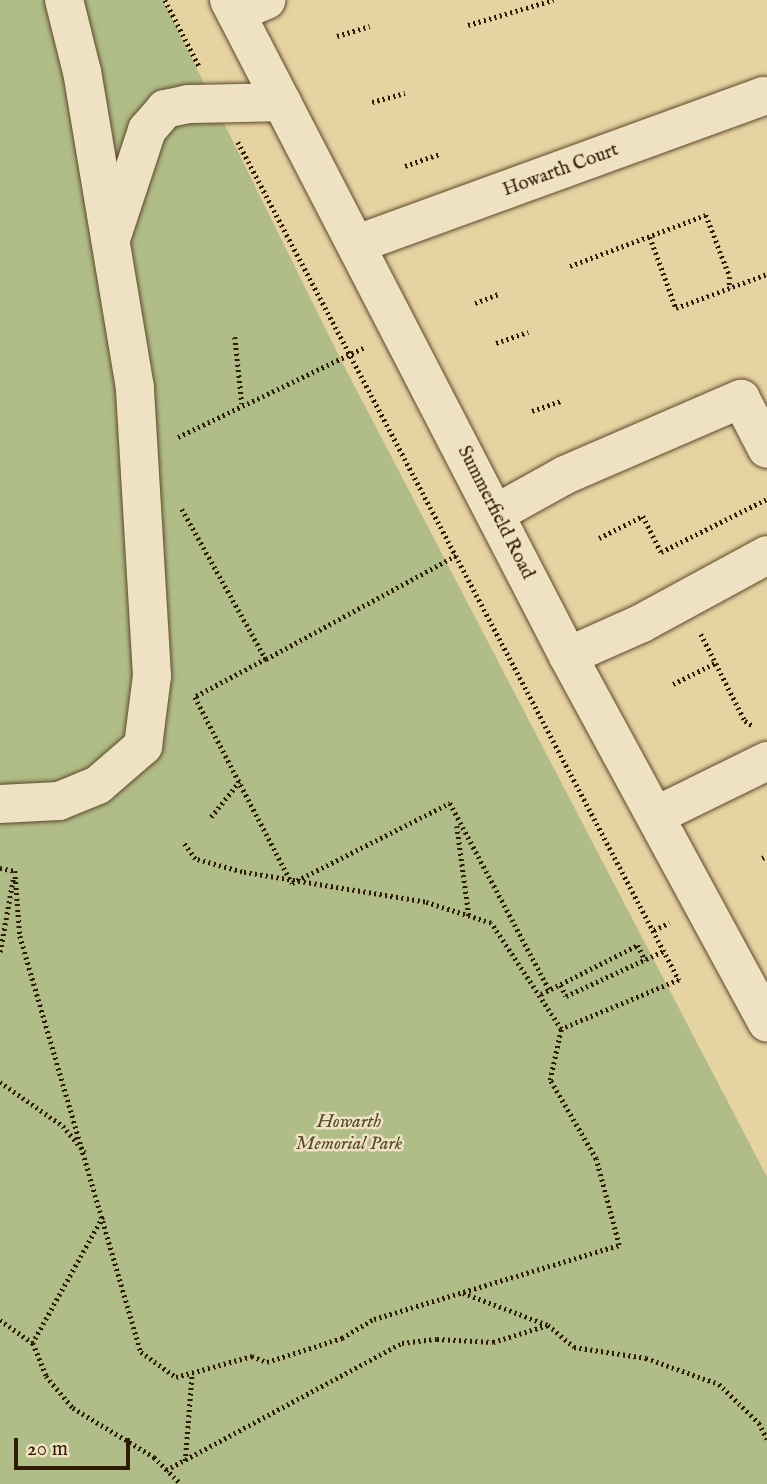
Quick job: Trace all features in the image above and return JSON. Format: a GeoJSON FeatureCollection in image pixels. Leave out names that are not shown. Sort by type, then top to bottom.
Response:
{"type":"FeatureCollection","features":[{"type":"Feature","properties":{"kind":"street"},"geometry":{"type":"LineString","coordinates":[[0,804],[60,801],[98,785],[143,746],[152,676],[135,388],[82,72],[64,0]]}},
{"type":"Feature","properties":{"kind":"street","name":"Summerfield Road"},"geometry":{"type":"LineString","coordinates":[[244,4],[282,102],[568,656],[657,815],[767,1023]]}},
{"type":"Feature","properties":{"kind":"street","name":"Howarth Court"},"geometry":{"type":"LineString","coordinates":[[357,244],[764,96]]}},
{"type":"Feature","properties":{"kind":"street"},"geometry":{"type":"LineString","coordinates":[[110,242],[155,118],[165,108],[218,103],[282,102]]}},
{"type":"Feature","properties":{"kind":"street"},"geometry":{"type":"LineString","coordinates":[[495,514],[565,475],[741,399],[767,449]]}},
{"type":"Feature","properties":{"kind":"street"},"geometry":{"type":"LineString","coordinates":[[568,656],[767,555]]}},
{"type":"Feature","properties":{"kind":"street"},"geometry":{"type":"LineString","coordinates":[[657,815],[767,761]]}},
{"type":"Feature","properties":{"kind":"path"},"geometry":{"type":"LineString","coordinates":[[165,0],[679,980],[561,1029]]}},
{"type":"Feature","properties":{"kind":"path"},"geometry":{"type":"LineString","coordinates":[[468,25],[553,0]]}},
{"type":"Feature","properties":{"kind":"path"},"geometry":{"type":"LineString","coordinates":[[337,36],[369,26]]}},
{"type":"Feature","properties":{"kind":"path"},"geometry":{"type":"LineString","coordinates":[[372,102],[405,93]]}},
{"type":"Feature","properties":{"kind":"path"},"geometry":{"type":"LineString","coordinates":[[405,166],[440,154]]}},
{"type":"Feature","properties":{"kind":"path"},"geometry":{"type":"LineString","coordinates":[[570,266],[706,215],[730,276],[729,288]]}},
{"type":"Feature","properties":{"kind":"path"},"geometry":{"type":"LineString","coordinates":[[650,237],[676,308],[767,274]]}},
{"type":"Feature","properties":{"kind":"path"},"geometry":{"type":"LineString","coordinates":[[475,303],[499,294]]}},
{"type":"Feature","properties":{"kind":"path"},"geometry":{"type":"LineString","coordinates":[[174,441],[181,433],[401,330]]}},
{"type":"Feature","properties":{"kind":"path"},"geometry":{"type":"LineString","coordinates":[[496,342],[528,332]]}},
{"type":"Feature","properties":{"kind":"path"},"geometry":{"type":"LineString","coordinates":[[235,338],[242,404]]}},
{"type":"Feature","properties":{"kind":"path"},"geometry":{"type":"LineString","coordinates":[[532,411],[561,401]]}},
{"type":"Feature","properties":{"kind":"path"},"geometry":{"type":"LineString","coordinates":[[599,538],[643,516],[661,552],[767,499]]}},
{"type":"Feature","properties":{"kind":"path"},"geometry":{"type":"LineString","coordinates":[[180,504],[266,659]]}},
{"type":"Feature","properties":{"kind":"path"},"geometry":{"type":"LineString","coordinates":[[292,883],[195,696],[457,555]]}},
{"type":"Feature","properties":{"kind":"path"},"geometry":{"type":"LineString","coordinates":[[684,599],[745,721]]}},
{"type":"Feature","properties":{"kind":"path"},"geometry":{"type":"LineString","coordinates":[[673,684],[715,663]]}},
{"type":"Feature","properties":{"kind":"path"},"geometry":{"type":"LineString","coordinates":[[211,817],[239,782]]}},
{"type":"Feature","properties":{"kind":"path"},"geometry":{"type":"LineString","coordinates":[[292,883],[450,803],[455,818],[469,916]]}},
{"type":"Feature","properties":{"kind":"path"},"geometry":{"type":"LineString","coordinates":[[455,818],[550,991]]}},
{"type":"Feature","properties":{"kind":"path"},"geometry":{"type":"LineString","coordinates":[[15,871],[20,936],[87,1154],[141,1352],[176,1377],[252,1356],[267,1362],[342,1338],[374,1319],[619,1245],[596,1159],[550,1080],[561,1029],[541,994],[491,923],[347,887],[292,883],[195,859],[184,842]]}},
{"type":"Feature","properties":{"kind":"path"},"geometry":{"type":"LineString","coordinates":[[0,869],[15,871]]}},
{"type":"Feature","properties":{"kind":"path"},"geometry":{"type":"LineString","coordinates":[[0,952],[15,871]]}},
{"type":"Feature","properties":{"kind":"path"},"geometry":{"type":"LineString","coordinates":[[541,994],[638,945],[645,960]]}},
{"type":"Feature","properties":{"kind":"path"},"geometry":{"type":"LineString","coordinates":[[561,985],[566,996],[664,951]]}},
{"type":"Feature","properties":{"kind":"path"},"geometry":{"type":"LineString","coordinates":[[0,1082],[63,1126],[87,1154]]}},
{"type":"Feature","properties":{"kind":"path"},"geometry":{"type":"LineString","coordinates":[[33,1343],[104,1217]]}},
{"type":"Feature","properties":{"kind":"path"},"geometry":{"type":"LineString","coordinates":[[463,1293],[548,1325],[574,1347],[646,1358],[719,1384],[759,1423],[767,1439]]}},
{"type":"Feature","properties":{"kind":"path"},"geometry":{"type":"LineString","coordinates":[[0,1320],[33,1343],[46,1376],[73,1408],[154,1457],[181,1484]]}},
{"type":"Feature","properties":{"kind":"path"},"geometry":{"type":"LineString","coordinates":[[166,1470],[312,1388],[402,1343],[437,1339],[493,1342],[548,1325]]}},
{"type":"Feature","properties":{"kind":"path"},"geometry":{"type":"LineString","coordinates":[[185,1461],[192,1373]]}},
{"type":"Feature","properties":{"kind":"green space","name":"Howarth Memorial Park"},"geometry":{"type":"Polygon","coordinates":[[[0,0],[163,0],[342,362],[767,1177],[767,1484],[0,1484],[0,0]]]}}]}
